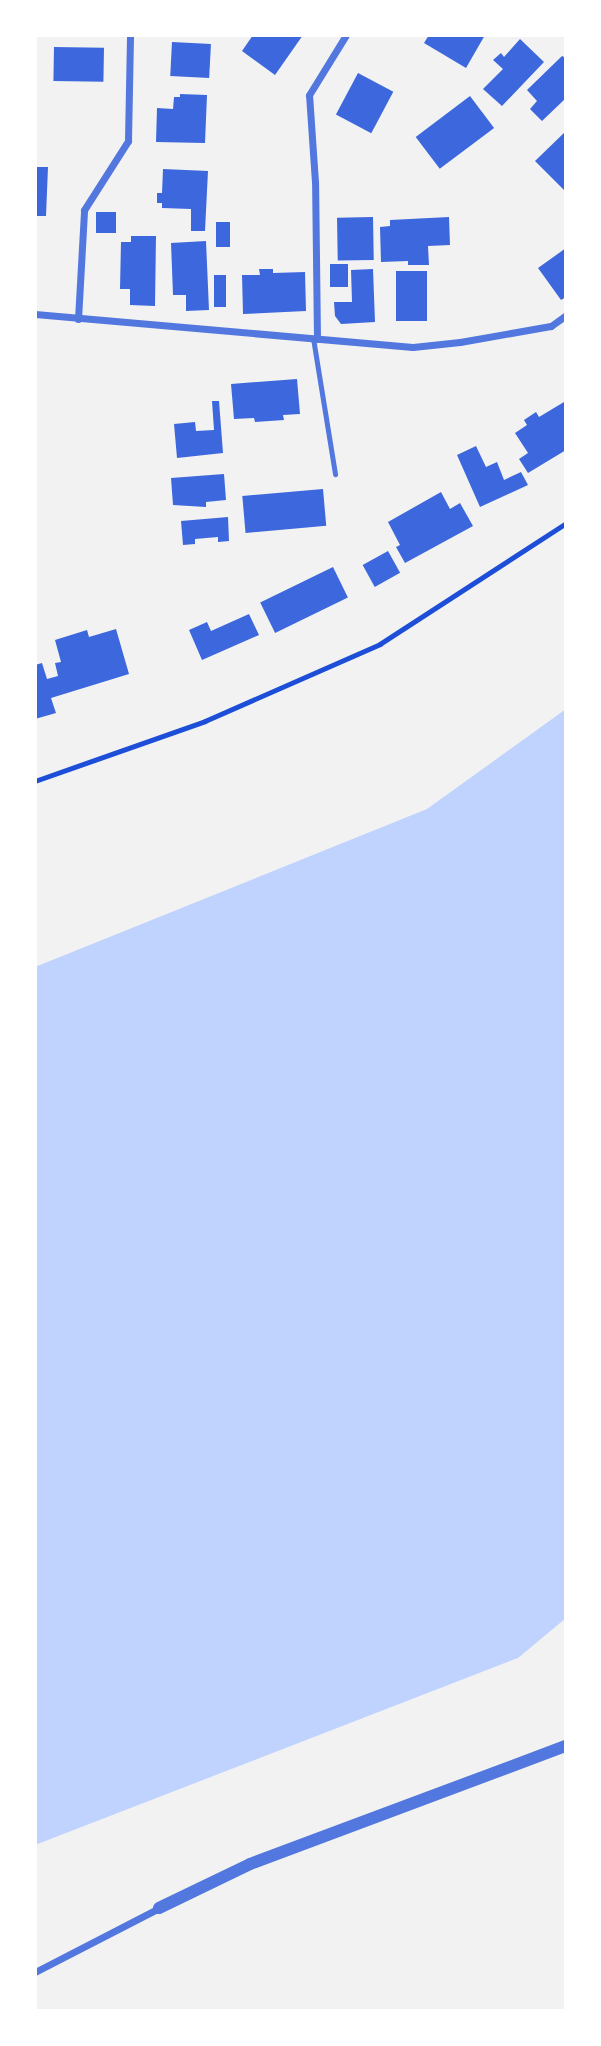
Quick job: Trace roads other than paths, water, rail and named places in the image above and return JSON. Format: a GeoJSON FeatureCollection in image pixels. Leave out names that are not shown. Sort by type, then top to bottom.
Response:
{"type":"FeatureCollection","features":[{"type":"Feature","properties":{"kind":"street"},"geometry":{"type":"LineString","coordinates":[[78,319],[84,209],[128,141],[130,35]]}},
{"type":"Feature","properties":{"kind":"street"},"geometry":{"type":"LineString","coordinates":[[315,339],[315,182],[309,95],[346,35]]}},
{"type":"Feature","properties":{"kind":"street"},"geometry":{"type":"LineString","coordinates":[[35,314],[413,346],[460,342],[551,326],[566,315]]}},
{"type":"Feature","properties":{"kind":"street"},"geometry":{"type":"LineString","coordinates":[[35,1972],[250,1864],[566,1746]]}},
{"type":"Feature","properties":{"kind":"lane"},"geometry":{"type":"LineString","coordinates":[[315,339],[335,474]]}},
{"type":"Feature","properties":{"kind":"water"},"geometry":{"type":"Polygon","coordinates":[[[566,709],[566,1618],[518,1658],[35,1845],[35,967],[427,809],[566,709]]]}}]}
